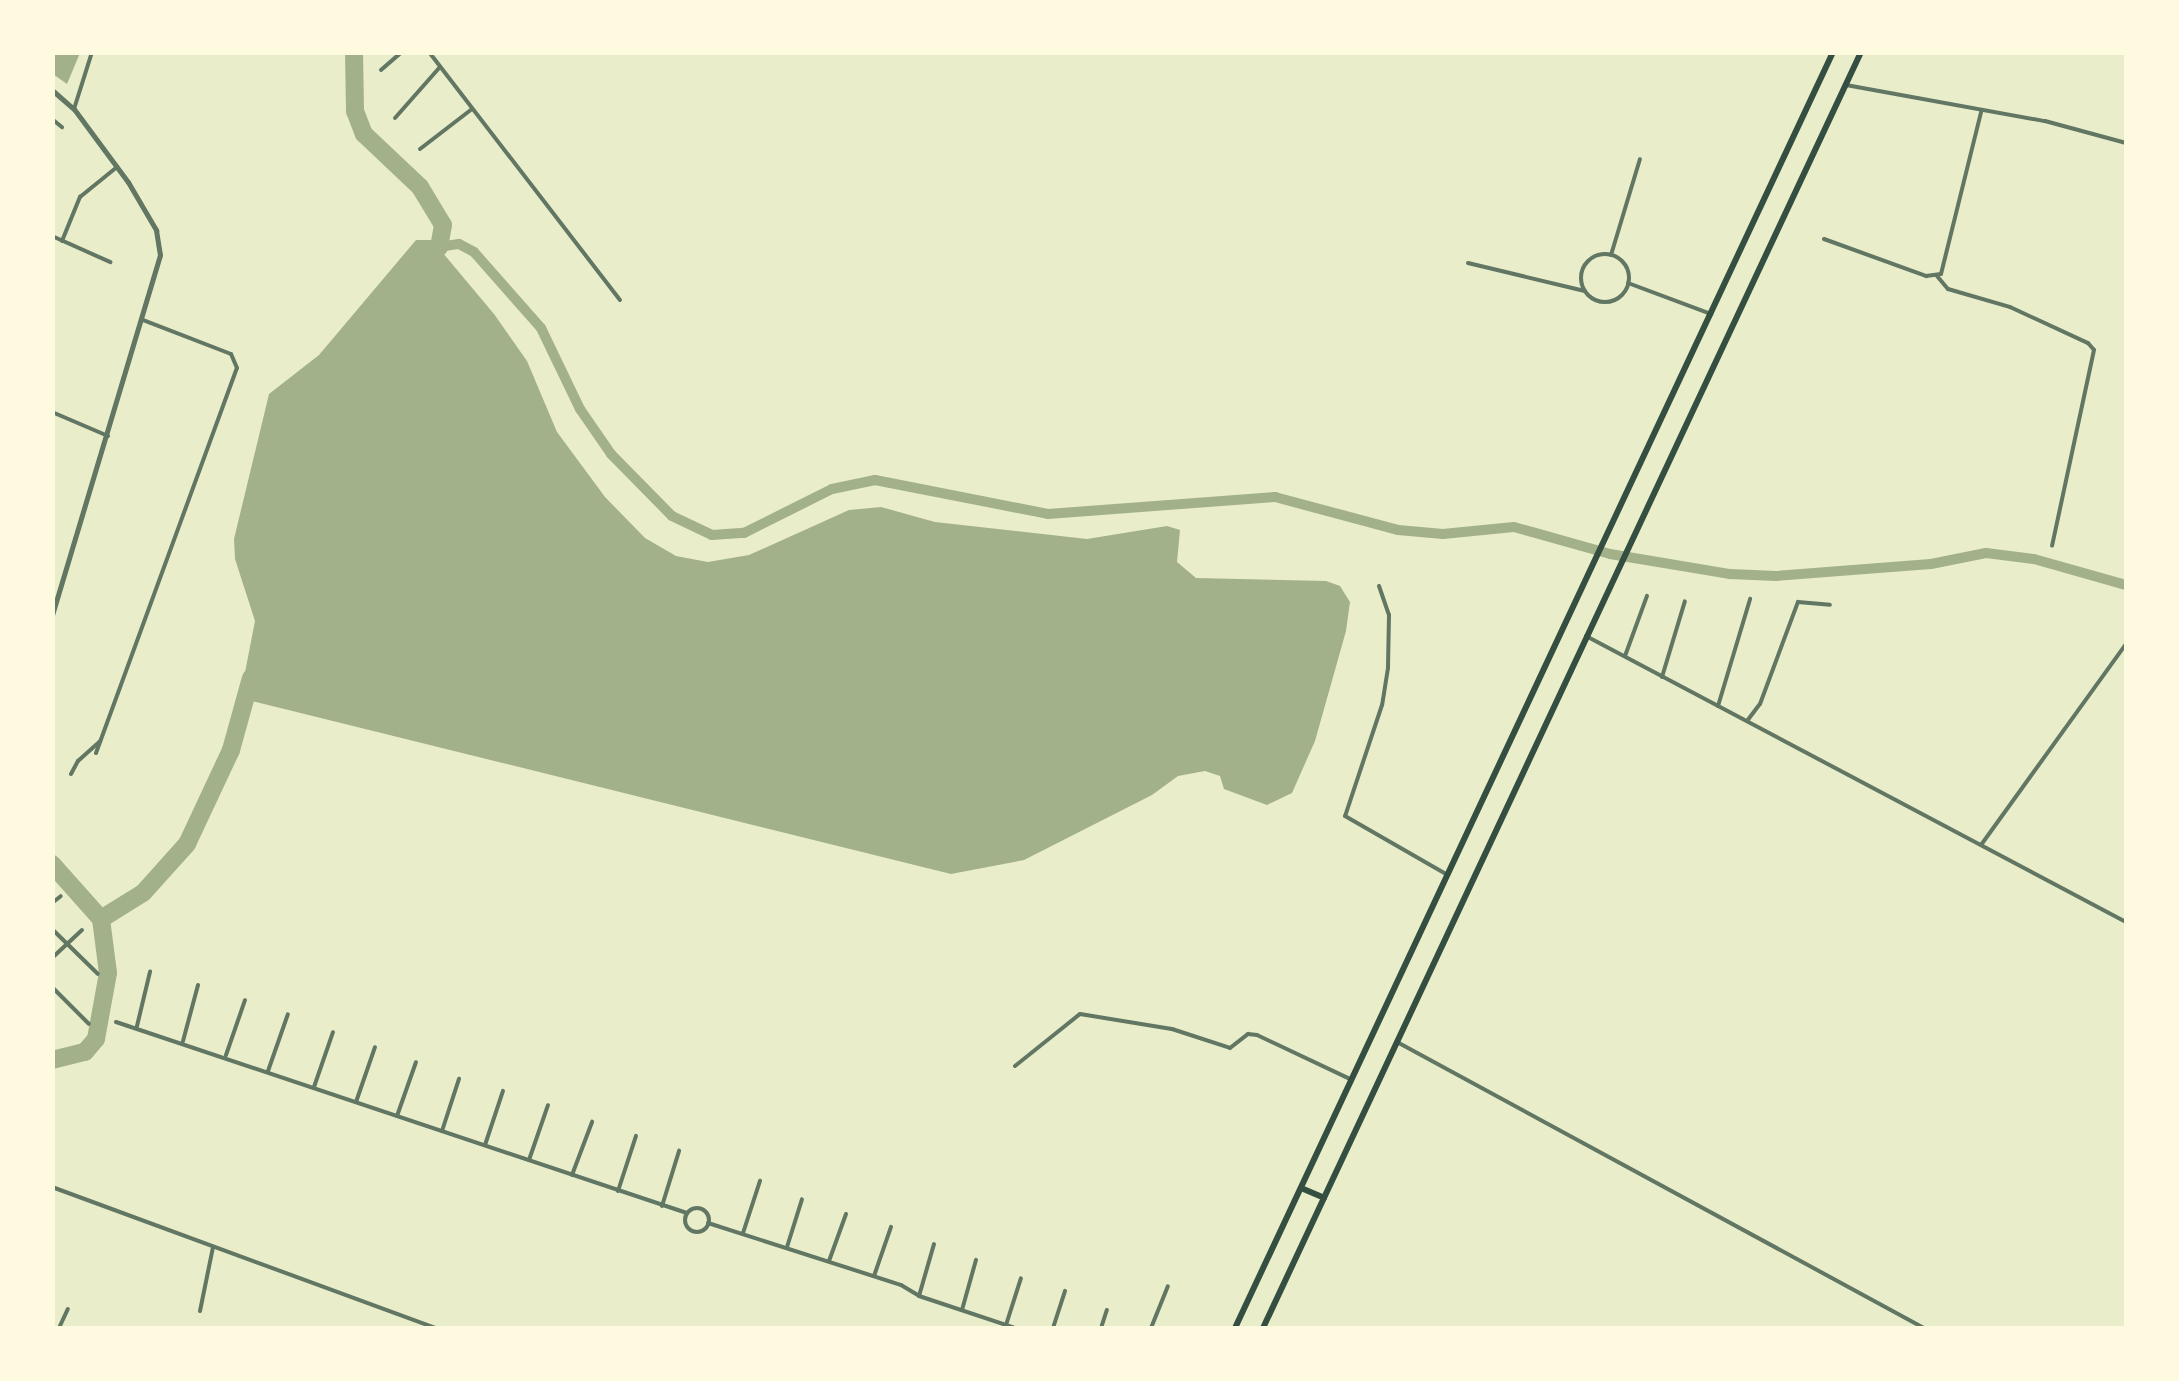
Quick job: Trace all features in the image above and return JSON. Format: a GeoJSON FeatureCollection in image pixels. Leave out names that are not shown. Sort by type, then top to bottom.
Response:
{"type":"FeatureCollection","features":[{"type":"Feature","properties":{"kind":"main road"},"geometry":{"type":"LineString","coordinates":[[1236,1328],[1833,52]]}},
{"type":"Feature","properties":{"kind":"main road"},"geometry":{"type":"LineString","coordinates":[[1263,1328],[1861,52]]}},
{"type":"Feature","properties":{"kind":"main road"},"geometry":{"type":"LineString","coordinates":[[1302,1188],[1324,1198]]}},
{"type":"Feature","properties":{"kind":"street"},"geometry":{"type":"LineString","coordinates":[[74,109],[92,52]]}},
{"type":"Feature","properties":{"kind":"street"},"geometry":{"type":"LineString","coordinates":[[381,70],[402,52]]}},
{"type":"Feature","properties":{"kind":"street"},"geometry":{"type":"LineString","coordinates":[[429,52],[620,300]]}},
{"type":"Feature","properties":{"kind":"street"},"geometry":{"type":"LineString","coordinates":[[395,118],[440,67]]}},
{"type":"Feature","properties":{"kind":"street"},"geometry":{"type":"LineString","coordinates":[[1846,85],[2045,121],[2126,143]]}},
{"type":"Feature","properties":{"kind":"street"},"geometry":{"type":"LineString","coordinates":[[52,90],[74,109],[117,167],[159,239],[158,271],[52,614]]}},
{"type":"Feature","properties":{"kind":"street"},"geometry":{"type":"LineString","coordinates":[[420,148],[472,109]]}},
{"type":"Feature","properties":{"kind":"street"},"geometry":{"type":"LineString","coordinates":[[1938,276],[1946,264],[1981,112]]}},
{"type":"Feature","properties":{"kind":"street"},"geometry":{"type":"LineString","coordinates":[[52,119],[62,127]]}},
{"type":"Feature","properties":{"kind":"street"},"geometry":{"type":"LineString","coordinates":[[1612,255],[1640,159]]}},
{"type":"Feature","properties":{"kind":"street"},"geometry":{"type":"LineString","coordinates":[[62,241],[80,197],[117,167]]}},
{"type":"Feature","properties":{"kind":"street"},"geometry":{"type":"LineString","coordinates":[[52,236],[110,262]]}},
{"type":"Feature","properties":{"kind":"street"},"geometry":{"type":"LineString","coordinates":[[1824,239],[1878,261],[1938,276],[1948,289],[2010,308],[2088,343],[2094,350],[2052,546]]}},
{"type":"Feature","properties":{"kind":"street"},"geometry":{"type":"LineString","coordinates":[[1598,255],[1612,255],[1626,266],[1628,283],[1622,296],[1608,302],[1592,299],[1581,279],[1586,264],[1598,255]]}},
{"type":"Feature","properties":{"kind":"street"},"geometry":{"type":"LineString","coordinates":[[1468,262],[1585,291]]}},
{"type":"Feature","properties":{"kind":"street"},"geometry":{"type":"LineString","coordinates":[[1628,283],[1711,314]]}},
{"type":"Feature","properties":{"kind":"street"},"geometry":{"type":"LineString","coordinates":[[96,753],[237,368],[232,354],[143,320]]}},
{"type":"Feature","properties":{"kind":"street"},"geometry":{"type":"LineString","coordinates":[[52,412],[108,436]]}},
{"type":"Feature","properties":{"kind":"street"},"geometry":{"type":"LineString","coordinates":[[1379,586],[1388,603],[1388,668],[1382,705],[1345,816],[1448,875]]}},
{"type":"Feature","properties":{"kind":"street"},"geometry":{"type":"LineString","coordinates":[[1625,656],[1647,596]]}},
{"type":"Feature","properties":{"kind":"street"},"geometry":{"type":"LineString","coordinates":[[1718,706],[1750,599]]}},
{"type":"Feature","properties":{"kind":"street"},"geometry":{"type":"LineString","coordinates":[[1662,677],[1685,601]]}},
{"type":"Feature","properties":{"kind":"street"},"geometry":{"type":"LineString","coordinates":[[1747,721],[1760,704],[1798,602],[1830,605]]}},
{"type":"Feature","properties":{"kind":"street"},"geometry":{"type":"LineString","coordinates":[[1586,636],[2126,919]]}},
{"type":"Feature","properties":{"kind":"street"},"geometry":{"type":"LineString","coordinates":[[1982,845],[2126,644]]}},
{"type":"Feature","properties":{"kind":"street"},"geometry":{"type":"LineString","coordinates":[[71,774],[78,760],[100,741]]}},
{"type":"Feature","properties":{"kind":"street"},"geometry":{"type":"LineString","coordinates":[[52,903],[61,896]]}},
{"type":"Feature","properties":{"kind":"street"},"geometry":{"type":"LineString","coordinates":[[52,929],[98,974]]}},
{"type":"Feature","properties":{"kind":"street"},"geometry":{"type":"LineString","coordinates":[[52,958],[82,930]]}},
{"type":"Feature","properties":{"kind":"street"},"geometry":{"type":"LineString","coordinates":[[138,1026],[150,972]]}},
{"type":"Feature","properties":{"kind":"street"},"geometry":{"type":"LineString","coordinates":[[183,1041],[198,985]]}},
{"type":"Feature","properties":{"kind":"street"},"geometry":{"type":"LineString","coordinates":[[52,986],[89,1024]]}},
{"type":"Feature","properties":{"kind":"street"},"geometry":{"type":"LineString","coordinates":[[226,1055],[245,1000]]}},
{"type":"Feature","properties":{"kind":"street"},"geometry":{"type":"LineString","coordinates":[[268,1071],[288,1014]]}},
{"type":"Feature","properties":{"kind":"street"},"geometry":{"type":"LineString","coordinates":[[1015,1066],[1080,1014],[1172,1029],[1230,1048],[1252,1033],[1352,1080]]}},
{"type":"Feature","properties":{"kind":"street"},"geometry":{"type":"LineString","coordinates":[[116,1022],[226,1055],[662,1206],[686,1213],[700,1208],[708,1222],[874,1276],[918,1296],[1015,1328]]}},
{"type":"Feature","properties":{"kind":"street"},"geometry":{"type":"LineString","coordinates":[[314,1087],[333,1032]]}},
{"type":"Feature","properties":{"kind":"street"},"geometry":{"type":"LineString","coordinates":[[1397,1042],[1924,1328]]}},
{"type":"Feature","properties":{"kind":"street"},"geometry":{"type":"LineString","coordinates":[[356,1102],[375,1047]]}},
{"type":"Feature","properties":{"kind":"street"},"geometry":{"type":"LineString","coordinates":[[397,1116],[416,1062]]}},
{"type":"Feature","properties":{"kind":"street"},"geometry":{"type":"LineString","coordinates":[[442,1131],[459,1079]]}},
{"type":"Feature","properties":{"kind":"street"},"geometry":{"type":"LineString","coordinates":[[485,1146],[502,1091]]}},
{"type":"Feature","properties":{"kind":"street"},"geometry":{"type":"LineString","coordinates":[[529,1160],[548,1105]]}},
{"type":"Feature","properties":{"kind":"street"},"geometry":{"type":"LineString","coordinates":[[572,1175],[592,1122]]}},
{"type":"Feature","properties":{"kind":"street"},"geometry":{"type":"LineString","coordinates":[[618,1191],[636,1136]]}},
{"type":"Feature","properties":{"kind":"street"},"geometry":{"type":"LineString","coordinates":[[662,1206],[679,1151]]}},
{"type":"Feature","properties":{"kind":"street"},"geometry":{"type":"LineString","coordinates":[[743,1233],[760,1180]]}},
{"type":"Feature","properties":{"kind":"street"},"geometry":{"type":"LineString","coordinates":[[52,1187],[436,1328]]}},
{"type":"Feature","properties":{"kind":"street"},"geometry":{"type":"LineString","coordinates":[[787,1247],[802,1199]]}},
{"type":"Feature","properties":{"kind":"street"},"geometry":{"type":"LineString","coordinates":[[686,1213],[685,1223],[694,1231],[708,1222]]}},
{"type":"Feature","properties":{"kind":"street"},"geometry":{"type":"LineString","coordinates":[[830,1261],[846,1214]]}},
{"type":"Feature","properties":{"kind":"street"},"geometry":{"type":"LineString","coordinates":[[874,1276],[891,1227]]}},
{"type":"Feature","properties":{"kind":"street"},"geometry":{"type":"LineString","coordinates":[[918,1296],[934,1244]]}},
{"type":"Feature","properties":{"kind":"street"},"geometry":{"type":"LineString","coordinates":[[200,1310],[212,1247]]}},
{"type":"Feature","properties":{"kind":"street"},"geometry":{"type":"LineString","coordinates":[[962,1310],[976,1260]]}},
{"type":"Feature","properties":{"kind":"street"},"geometry":{"type":"LineString","coordinates":[[1006,1325],[1021,1278]]}},
{"type":"Feature","properties":{"kind":"street"},"geometry":{"type":"LineString","coordinates":[[1152,1328],[1168,1286]]}},
{"type":"Feature","properties":{"kind":"street"},"geometry":{"type":"LineString","coordinates":[[1054,1328],[1065,1291]]}},
{"type":"Feature","properties":{"kind":"street"},"geometry":{"type":"LineString","coordinates":[[59,1328],[68,1309]]}},
{"type":"Feature","properties":{"kind":"street"},"geometry":{"type":"LineString","coordinates":[[1101,1328],[1107,1310]]}},
{"type":"Feature","properties":{"kind":"shaded area"},"geometry":{"type":"Polygon","coordinates":[[[53,52],[80,53],[67,84],[53,74],[53,52]]]}},
{"type":"Feature","properties":{"kind":"shaded area"},"geometry":{"type":"Polygon","coordinates":[[[416,240],[432,240],[494,314],[527,361],[557,432],[605,497],[645,538],[676,556],[708,562],[749,555],[849,510],[881,507],[935,522],[1087,539],[1167,526],[1180,530],[1177,562],[1196,578],[1326,581],[1340,586],[1350,602],[1346,631],[1315,741],[1292,793],[1267,805],[1224,789],[1220,776],[1205,771],[1178,776],[1152,795],[1024,860],[951,874],[240,698],[255,621],[235,559],[234,539],[269,394],[319,355],[416,240]]]}},
{"type":"Feature","properties":{"kind":"waterway"},"geometry":{"type":"LineString","coordinates":[[354,52],[355,111],[364,134],[420,187],[443,225],[439,247],[422,265]]}},
{"type":"Feature","properties":{"kind":"waterway"},"geometry":{"type":"LineString","coordinates":[[439,247],[459,244],[474,252],[541,328],[580,409],[611,454],[672,516],[712,535],[744,533],[832,489],[875,480],[1048,514],[1275,497],[1398,530],[1443,534],[1514,527],[1610,554],[1730,574],[1776,576],[1931,564],[1986,553],[2034,559],[2126,585]]}},
{"type":"Feature","properties":{"kind":"waterway"},"geometry":{"type":"LineString","coordinates":[[101,919],[143,893],[187,844],[231,750],[251,678]]}},
{"type":"Feature","properties":{"kind":"waterway"},"geometry":{"type":"LineString","coordinates":[[52,864],[101,919]]}},
{"type":"Feature","properties":{"kind":"waterway"},"geometry":{"type":"LineString","coordinates":[[52,1060],[85,1052],[96,1039],[108,973],[101,919]]}}]}
